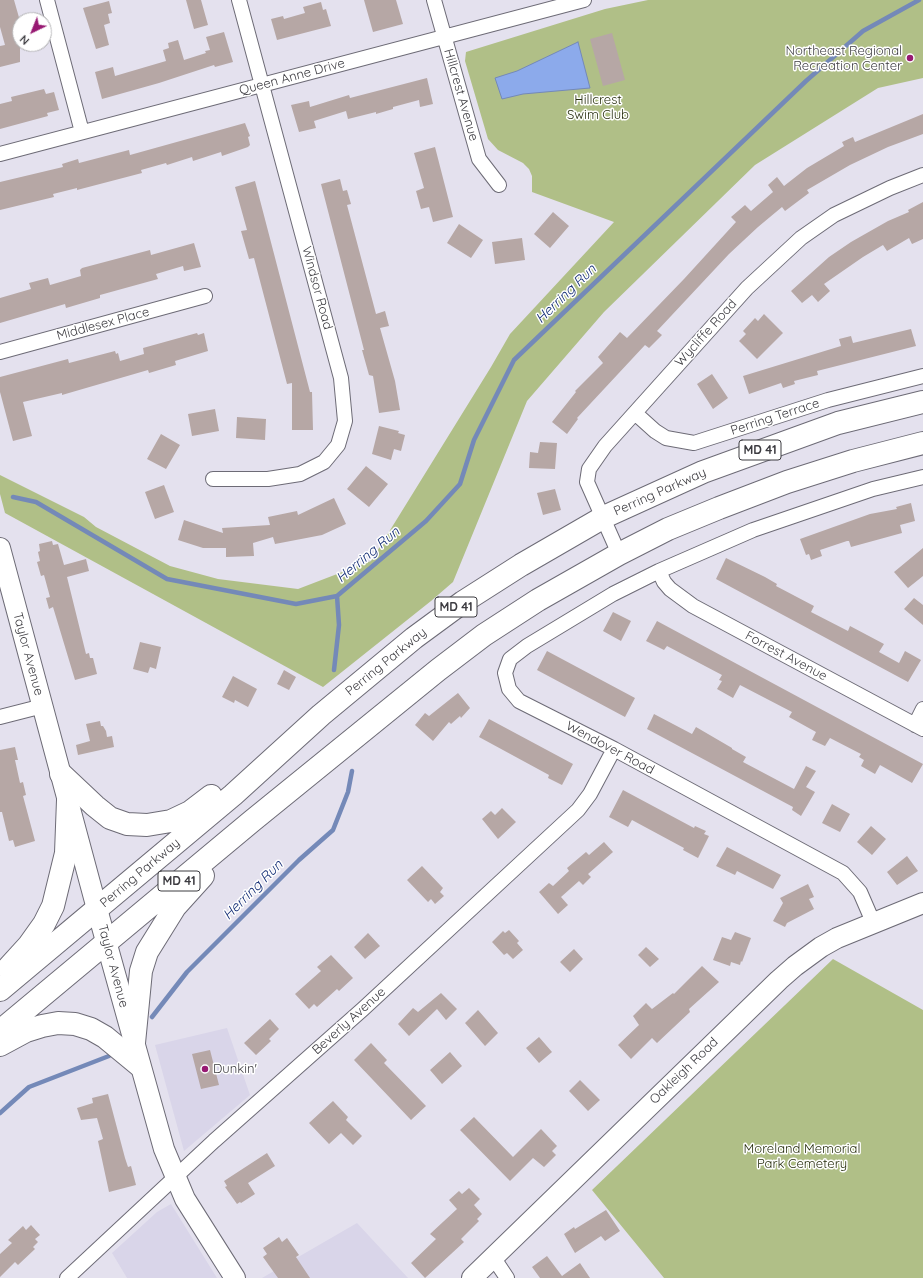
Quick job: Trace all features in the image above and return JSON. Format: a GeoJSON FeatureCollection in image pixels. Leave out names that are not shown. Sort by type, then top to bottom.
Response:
{"type":"FeatureCollection","features":[{"type":"Feature","properties":{"kind":"main road","name":"Perring Parkway"},"geometry":{"type":"LineString","coordinates":[[0,990],[233,795],[321,715],[414,638],[463,602],[521,565],[604,517],[704,472],[838,423],[923,402]]}},
{"type":"Feature","properties":{"kind":"main road","name":"MD 41"},"geometry":{"type":"LineString","coordinates":[[0,1031],[106,941],[438,670],[484,636],[538,600],[619,554],[668,529],[787,482],[853,461],[923,443]]}},
{"type":"Feature","properties":{"kind":"main road","name":"Taylor Avenue"},"geometry":{"type":"LineString","coordinates":[[0,548],[97,909],[164,1149],[175,1178],[194,1214],[234,1278]]}},
{"type":"Feature","properties":{"kind":"main road"},"geometry":{"type":"LineString","coordinates":[[61,774],[110,818],[126,824],[147,825],[171,821],[190,812],[321,715]]}},
{"type":"Feature","properties":{"kind":"main road"},"geometry":{"type":"LineString","coordinates":[[0,976],[29,945],[44,924],[53,906],[66,853],[68,800]]}},
{"type":"Feature","properties":{"kind":"main road"},"geometry":{"type":"LineString","coordinates":[[134,1043],[141,971],[147,952],[175,907],[252,821]]}},
{"type":"Feature","properties":{"kind":"main road","name":"Oakleigh Road"},"geometry":{"type":"LineString","coordinates":[[472,1278],[779,980],[821,947],[854,929],[923,903]]}},
{"type":"Feature","properties":{"kind":"main road"},"geometry":{"type":"LineString","coordinates":[[0,1044],[26,1031],[42,1026],[58,1023],[75,1024],[91,1029],[105,1037],[140,1065]]}},
{"type":"Feature","properties":{"kind":"street"},"geometry":{"type":"LineString","coordinates":[[47,0],[82,132]]}},
{"type":"Feature","properties":{"kind":"street","name":"Windsor Road"},"geometry":{"type":"LineString","coordinates":[[212,479],[268,479],[300,474],[324,462],[338,446],[346,421],[341,378],[239,0]]}},
{"type":"Feature","properties":{"kind":"street","name":"Hillcrest Avenue"},"geometry":{"type":"LineString","coordinates":[[434,0],[479,159],[499,184]]}},
{"type":"Feature","properties":{"kind":"street","name":"Queen Anne Drive"},"geometry":{"type":"LineString","coordinates":[[0,154],[584,0]]}},
{"type":"Feature","properties":{"kind":"street","name":"Wycliffe Road"},"geometry":{"type":"LineString","coordinates":[[619,554],[604,517],[587,482],[589,469],[605,446],[747,288],[801,238],[834,216],[890,188],[923,175]]}},
{"type":"Feature","properties":{"kind":"street","name":"Middlesex Place"},"geometry":{"type":"LineString","coordinates":[[0,352],[205,296]]}},
{"type":"Feature","properties":{"kind":"street","name":"Perring Terrace"},"geometry":{"type":"LineString","coordinates":[[635,413],[655,431],[666,438],[694,443],[828,400],[923,376]]}},
{"type":"Feature","properties":{"kind":"street"},"geometry":{"type":"LineString","coordinates":[[659,571],[753,530],[873,489],[923,477]]}},
{"type":"Feature","properties":{"kind":"street","name":"Forrest Avenue"},"geometry":{"type":"LineString","coordinates":[[659,571],[664,582],[670,589],[693,606],[919,727]]}},
{"type":"Feature","properties":{"kind":"street","name":"Wendover Road"},"geometry":{"type":"LineString","coordinates":[[659,571],[613,594],[527,646],[510,659],[505,673],[509,689],[519,701],[614,749],[843,873],[860,892],[873,922]]}},
{"type":"Feature","properties":{"kind":"street"},"geometry":{"type":"LineString","coordinates":[[0,717],[43,706]]}},
{"type":"Feature","properties":{"kind":"street"},"geometry":{"type":"LineString","coordinates":[[919,727],[923,709]]}},
{"type":"Feature","properties":{"kind":"street","name":"Beverly Avenue"},"geometry":{"type":"LineString","coordinates":[[67,1278],[175,1178],[363,1009],[578,810],[590,794],[614,749]]}},
{"type":"Feature","properties":{"kind":"street"},"geometry":{"type":"LineString","coordinates":[[493,1257],[507,1278]]}},
{"type":"Feature","properties":{"kind":"shaded area"},"geometry":{"type":"Polygon","coordinates":[[[227,1028],[250,1095],[184,1151],[155,1045],[227,1028]]]}},
{"type":"Feature","properties":{"kind":"shaded area"},"geometry":{"type":"Polygon","coordinates":[[[171,1204],[217,1278],[127,1278],[112,1253],[157,1212],[171,1204]]]}},
{"type":"Feature","properties":{"kind":"shaded area"},"geometry":{"type":"Polygon","coordinates":[[[357,1223],[408,1278],[262,1278],[357,1223]]]}},
{"type":"Feature","properties":{"kind":"green space","name":"Hillcrest Swim Club"},"geometry":{"type":"Polygon","coordinates":[[[648,0],[923,0],[923,78],[878,88],[755,165],[604,312],[527,401],[453,582],[431,601],[323,687],[5,513],[0,494],[0,475],[84,517],[96,527],[170,566],[218,579],[298,589],[371,561],[510,334],[614,222],[532,192],[532,176],[529,169],[523,163],[498,150],[488,139],[465,61],[466,52],[605,9],[648,0]]]}},
{"type":"Feature","properties":{"kind":"green space","name":"Moreland Memorial Park Cemetery"},"geometry":{"type":"Polygon","coordinates":[[[833,959],[923,1010],[923,1278],[664,1278],[592,1190],[833,959]]]}},
{"type":"Feature","properties":{"kind":"water"},"geometry":{"type":"Polygon","coordinates":[[[578,42],[590,88],[523,94],[502,99],[495,78],[517,71],[578,42]]]}},
{"type":"Feature","properties":{"kind":"building"},"geometry":{"type":"Polygon","coordinates":[[[0,0],[14,0],[17,12],[12,12],[12,52],[20,52],[20,62],[0,67],[0,46],[5,45],[0,27],[0,0]]]}},
{"type":"Feature","properties":{"kind":"building"},"geometry":{"type":"Polygon","coordinates":[[[186,0],[201,0],[208,25],[194,29],[186,0]]]}},
{"type":"Feature","properties":{"kind":"building"},"geometry":{"type":"Polygon","coordinates":[[[364,0],[396,0],[403,24],[373,32],[364,0]]]}},
{"type":"Feature","properties":{"kind":"building"},"geometry":{"type":"Polygon","coordinates":[[[109,1],[112,13],[108,14],[110,23],[104,25],[109,45],[96,49],[83,8],[109,1]]]}},
{"type":"Feature","properties":{"kind":"building"},"geometry":{"type":"Polygon","coordinates":[[[321,2],[323,10],[326,9],[331,26],[277,40],[271,19],[283,16],[284,19],[305,13],[303,7],[321,2]]]}},
{"type":"Feature","properties":{"kind":"building"},"geometry":{"type":"Polygon","coordinates":[[[224,32],[233,62],[215,67],[214,65],[159,83],[102,99],[95,72],[113,67],[115,76],[166,61],[163,50],[169,48],[168,43],[178,40],[184,60],[206,53],[205,51],[210,50],[206,37],[224,32]]]}},
{"type":"Feature","properties":{"kind":"building"},"geometry":{"type":"Polygon","coordinates":[[[612,33],[625,80],[603,86],[590,39],[612,33]]]}},
{"type":"Feature","properties":{"kind":"building"},"geometry":{"type":"Polygon","coordinates":[[[427,78],[433,104],[420,107],[419,100],[393,107],[393,109],[376,114],[376,112],[348,119],[346,111],[314,121],[316,128],[299,132],[291,105],[309,101],[310,107],[349,95],[350,98],[427,78]]]}},
{"type":"Feature","properties":{"kind":"building"},"geometry":{"type":"Polygon","coordinates":[[[44,89],[46,94],[54,92],[59,110],[47,113],[48,116],[0,129],[0,104],[12,101],[11,97],[44,89]]]}},
{"type":"Feature","properties":{"kind":"building"},"geometry":{"type":"Polygon","coordinates":[[[923,114],[923,134],[888,147],[850,165],[807,190],[809,193],[785,211],[782,207],[758,227],[729,254],[657,331],[662,335],[649,348],[645,345],[577,418],[578,419],[567,434],[552,422],[576,392],[575,391],[603,363],[598,357],[620,332],[627,338],[736,222],[731,217],[745,205],[751,211],[773,192],[768,185],[777,177],[784,186],[807,168],[844,146],[842,142],[853,137],[855,142],[923,114]]]}},
{"type":"Feature","properties":{"kind":"building"},"geometry":{"type":"Polygon","coordinates":[[[245,123],[250,136],[248,137],[250,145],[248,147],[222,156],[221,152],[193,161],[192,157],[167,165],[166,163],[141,170],[142,173],[77,190],[77,188],[53,194],[54,197],[0,210],[0,182],[63,167],[62,164],[78,159],[79,163],[129,150],[130,155],[245,123]]]}},
{"type":"Feature","properties":{"kind":"building"},"geometry":{"type":"Polygon","coordinates":[[[435,147],[453,217],[433,222],[429,207],[421,209],[416,191],[424,188],[414,153],[435,147]]]}},
{"type":"Feature","properties":{"kind":"building"},"geometry":{"type":"Polygon","coordinates":[[[340,179],[343,191],[347,190],[351,204],[347,205],[376,314],[385,311],[389,326],[380,328],[395,381],[400,410],[379,413],[373,376],[369,375],[362,350],[364,350],[321,184],[340,179]]]}},
{"type":"Feature","properties":{"kind":"building"},"geometry":{"type":"Polygon","coordinates":[[[255,181],[310,392],[312,392],[313,430],[292,430],[292,383],[287,384],[254,258],[249,259],[241,231],[247,230],[235,187],[255,181]]]}},
{"type":"Feature","properties":{"kind":"building"},"geometry":{"type":"Polygon","coordinates":[[[923,202],[923,239],[912,244],[909,238],[887,251],[883,245],[863,257],[824,284],[830,291],[818,302],[812,295],[802,303],[791,291],[829,257],[851,242],[888,221],[909,212],[908,210],[923,202]]]}},
{"type":"Feature","properties":{"kind":"building"},"geometry":{"type":"Polygon","coordinates":[[[553,212],[569,226],[550,248],[534,234],[553,212]]]}},
{"type":"Feature","properties":{"kind":"building"},"geometry":{"type":"Polygon","coordinates":[[[459,224],[483,240],[471,258],[447,243],[459,224]]]}},
{"type":"Feature","properties":{"kind":"building"},"geometry":{"type":"Polygon","coordinates":[[[522,238],[525,260],[495,264],[492,242],[522,238]]]}},
{"type":"Feature","properties":{"kind":"building"},"geometry":{"type":"Polygon","coordinates":[[[194,243],[201,267],[184,271],[183,266],[156,274],[158,279],[100,295],[100,298],[66,308],[65,304],[0,323],[0,298],[31,289],[29,283],[48,278],[50,285],[81,276],[80,270],[82,268],[150,250],[151,255],[194,243]]]}},
{"type":"Feature","properties":{"kind":"building"},"geometry":{"type":"Polygon","coordinates":[[[764,314],[783,333],[757,359],[739,341],[746,334],[743,331],[755,318],[758,321],[764,314]]]}},
{"type":"Feature","properties":{"kind":"building"},"geometry":{"type":"Polygon","coordinates":[[[911,329],[916,346],[817,371],[818,375],[794,381],[795,384],[783,388],[781,383],[749,394],[743,376],[841,346],[839,339],[851,336],[853,343],[911,329]]]}},
{"type":"Feature","properties":{"kind":"building"},"geometry":{"type":"Polygon","coordinates":[[[197,333],[198,335],[204,333],[208,351],[175,361],[176,365],[149,373],[148,370],[62,395],[62,393],[23,402],[32,436],[13,441],[0,392],[0,377],[68,359],[69,363],[115,351],[116,354],[118,353],[120,361],[144,354],[143,348],[197,333]]]}},
{"type":"Feature","properties":{"kind":"building"},"geometry":{"type":"Polygon","coordinates":[[[712,374],[728,398],[713,409],[697,384],[712,374]]]}},
{"type":"Feature","properties":{"kind":"building"},"geometry":{"type":"Polygon","coordinates":[[[215,409],[219,431],[192,436],[188,414],[215,409]]]}},
{"type":"Feature","properties":{"kind":"building"},"geometry":{"type":"Polygon","coordinates":[[[237,417],[266,419],[265,440],[236,438],[237,417]]]}},
{"type":"Feature","properties":{"kind":"building"},"geometry":{"type":"Polygon","coordinates":[[[379,426],[399,431],[398,433],[405,435],[401,451],[394,449],[391,460],[372,454],[379,426]]]}},
{"type":"Feature","properties":{"kind":"building"},"geometry":{"type":"Polygon","coordinates":[[[161,434],[180,445],[166,469],[147,459],[161,434]]]}},
{"type":"Feature","properties":{"kind":"building"},"geometry":{"type":"Polygon","coordinates":[[[540,442],[557,443],[555,469],[529,468],[530,452],[538,453],[540,442]]]}},
{"type":"Feature","properties":{"kind":"building"},"geometry":{"type":"Polygon","coordinates":[[[366,466],[388,484],[369,507],[347,489],[366,466]]]}},
{"type":"Feature","properties":{"kind":"building"},"geometry":{"type":"Polygon","coordinates":[[[164,485],[174,512],[155,519],[145,492],[164,485]]]}},
{"type":"Feature","properties":{"kind":"building"},"geometry":{"type":"Polygon","coordinates":[[[555,489],[561,510],[543,515],[537,493],[555,489]]]}},
{"type":"Feature","properties":{"kind":"building"},"geometry":{"type":"Polygon","coordinates":[[[334,498],[346,524],[322,535],[275,544],[273,537],[253,543],[254,556],[226,557],[226,548],[203,548],[178,540],[184,520],[223,533],[222,528],[270,525],[268,517],[297,511],[298,515],[334,498]]]}},
{"type":"Feature","properties":{"kind":"building"},"geometry":{"type":"Polygon","coordinates":[[[911,503],[915,521],[900,525],[902,533],[851,547],[849,541],[847,541],[820,550],[822,556],[811,560],[809,554],[806,555],[800,539],[870,514],[897,509],[896,507],[911,503]]]}},
{"type":"Feature","properties":{"kind":"building"},"geometry":{"type":"Polygon","coordinates":[[[52,541],[53,545],[58,544],[64,565],[86,559],[89,571],[67,577],[86,654],[89,653],[90,658],[93,658],[97,674],[75,680],[53,607],[49,609],[46,598],[50,597],[44,575],[41,576],[37,562],[40,561],[38,552],[40,551],[39,544],[52,541]]]}},
{"type":"Feature","properties":{"kind":"building"},"geometry":{"type":"Polygon","coordinates":[[[923,548],[923,576],[908,588],[894,572],[923,548]]]}},
{"type":"Feature","properties":{"kind":"building"},"geometry":{"type":"Polygon","coordinates":[[[726,558],[765,577],[777,584],[776,586],[814,606],[811,612],[848,631],[850,626],[884,644],[879,652],[899,663],[905,651],[921,660],[908,682],[716,579],[726,558]]]}},
{"type":"Feature","properties":{"kind":"building"},"geometry":{"type":"Polygon","coordinates":[[[914,598],[923,605],[923,625],[904,609],[914,598]]]}},
{"type":"Feature","properties":{"kind":"building"},"geometry":{"type":"Polygon","coordinates":[[[613,612],[631,621],[621,641],[603,631],[613,612]]]}},
{"type":"Feature","properties":{"kind":"building"},"geometry":{"type":"Polygon","coordinates":[[[657,621],[923,764],[912,783],[880,765],[875,774],[861,766],[864,760],[859,757],[861,754],[830,738],[825,746],[812,740],[816,732],[789,717],[792,712],[740,685],[733,698],[717,689],[722,681],[719,680],[722,675],[667,646],[664,650],[646,641],[657,621]]]}},
{"type":"Feature","properties":{"kind":"building"},"geometry":{"type":"Polygon","coordinates":[[[140,642],[161,647],[156,669],[150,667],[148,673],[133,669],[140,642]]]}},
{"type":"Feature","properties":{"kind":"building"},"geometry":{"type":"Polygon","coordinates":[[[547,651],[635,698],[625,717],[537,670],[547,651]]]}},
{"type":"Feature","properties":{"kind":"building"},"geometry":{"type":"Polygon","coordinates":[[[284,670],[296,677],[289,690],[277,684],[284,670]]]}},
{"type":"Feature","properties":{"kind":"building"},"geometry":{"type":"Polygon","coordinates":[[[233,676],[257,689],[248,707],[235,700],[234,703],[222,697],[233,676]]]}},
{"type":"Feature","properties":{"kind":"building"},"geometry":{"type":"Polygon","coordinates":[[[458,693],[470,708],[461,718],[460,716],[451,724],[449,722],[433,741],[415,725],[425,713],[429,716],[458,693]]]}},
{"type":"Feature","properties":{"kind":"building"},"geometry":{"type":"Polygon","coordinates":[[[654,714],[692,734],[696,727],[746,757],[743,762],[794,789],[806,766],[816,771],[806,787],[815,792],[801,816],[792,810],[793,807],[647,729],[654,714]]]}},
{"type":"Feature","properties":{"kind":"building"},"geometry":{"type":"Polygon","coordinates":[[[489,719],[573,764],[562,785],[548,778],[549,775],[479,737],[489,719]]]}},
{"type":"Feature","properties":{"kind":"building"},"geometry":{"type":"Polygon","coordinates":[[[100,721],[101,726],[103,726],[106,731],[107,737],[112,736],[114,747],[78,755],[76,745],[90,741],[86,724],[100,721]]]}},
{"type":"Feature","properties":{"kind":"building"},"geometry":{"type":"Polygon","coordinates":[[[15,747],[18,760],[15,760],[20,783],[23,782],[26,795],[23,796],[35,841],[15,847],[13,840],[9,841],[2,812],[0,812],[0,750],[15,747]]]}},
{"type":"Feature","properties":{"kind":"building"},"geometry":{"type":"Polygon","coordinates":[[[623,790],[694,828],[695,826],[706,831],[704,834],[709,836],[698,858],[683,850],[684,848],[632,820],[628,827],[609,817],[623,790]]]}},
{"type":"Feature","properties":{"kind":"building"},"geometry":{"type":"Polygon","coordinates":[[[832,804],[850,814],[840,832],[822,823],[832,804]]]}},
{"type":"Feature","properties":{"kind":"building"},"geometry":{"type":"Polygon","coordinates":[[[502,808],[516,822],[498,839],[482,819],[491,811],[495,815],[502,808]]]}},
{"type":"Feature","properties":{"kind":"building"},"geometry":{"type":"Polygon","coordinates":[[[871,826],[886,839],[872,855],[857,842],[871,826]]]}},
{"type":"Feature","properties":{"kind":"building"},"geometry":{"type":"Polygon","coordinates":[[[604,842],[613,852],[588,874],[591,877],[583,885],[579,881],[561,897],[568,905],[558,914],[539,892],[549,883],[553,886],[569,871],[567,868],[586,852],[589,855],[604,842]]]}},
{"type":"Feature","properties":{"kind":"building"},"geometry":{"type":"Polygon","coordinates":[[[727,847],[781,875],[773,889],[737,871],[735,875],[716,866],[727,847]]]}},
{"type":"Feature","properties":{"kind":"building"},"geometry":{"type":"Polygon","coordinates":[[[907,856],[918,871],[897,885],[887,872],[907,856]]]}},
{"type":"Feature","properties":{"kind":"building"},"geometry":{"type":"Polygon","coordinates":[[[422,866],[443,888],[440,892],[444,896],[435,904],[431,899],[428,902],[407,880],[422,866]]]}},
{"type":"Feature","properties":{"kind":"building"},"geometry":{"type":"Polygon","coordinates":[[[808,884],[814,897],[809,899],[814,909],[787,923],[785,927],[773,921],[783,903],[780,898],[808,884]]]}},
{"type":"Feature","properties":{"kind":"building"},"geometry":{"type":"Polygon","coordinates":[[[509,930],[519,941],[517,943],[523,950],[513,959],[507,953],[504,955],[492,942],[503,931],[505,933],[509,930]]]}},
{"type":"Feature","properties":{"kind":"building"},"geometry":{"type":"Polygon","coordinates":[[[735,932],[751,938],[740,965],[731,962],[730,966],[713,960],[722,937],[731,940],[735,932]]]}},
{"type":"Feature","properties":{"kind":"building"},"geometry":{"type":"Polygon","coordinates":[[[368,933],[380,946],[365,959],[354,947],[368,933]]]}},
{"type":"Feature","properties":{"kind":"building"},"geometry":{"type":"Polygon","coordinates":[[[646,947],[659,959],[650,967],[638,955],[646,947]]]}},
{"type":"Feature","properties":{"kind":"building"},"geometry":{"type":"Polygon","coordinates":[[[574,949],[583,959],[570,972],[560,962],[574,949]]]}},
{"type":"Feature","properties":{"kind":"building"},"geometry":{"type":"Polygon","coordinates":[[[331,955],[353,978],[339,991],[337,989],[317,1007],[314,1004],[309,1009],[295,994],[321,971],[317,967],[331,955]]]}},
{"type":"Feature","properties":{"kind":"building"},"geometry":{"type":"Polygon","coordinates":[[[702,966],[719,982],[689,1009],[690,1012],[657,1043],[652,1038],[631,1059],[618,1045],[639,1025],[633,1016],[646,1003],[652,1009],[673,993],[674,994],[702,966]]]}},
{"type":"Feature","properties":{"kind":"building"},"geometry":{"type":"Polygon","coordinates":[[[441,993],[457,1009],[446,1020],[437,1009],[409,1036],[398,1024],[413,1008],[418,1012],[441,993]]]}},
{"type":"Feature","properties":{"kind":"building"},"geometry":{"type":"Polygon","coordinates":[[[478,1010],[498,1033],[485,1046],[465,1023],[478,1010]]]}},
{"type":"Feature","properties":{"kind":"building"},"geometry":{"type":"Polygon","coordinates":[[[270,1019],[279,1029],[269,1039],[271,1041],[256,1055],[244,1043],[270,1019]]]}},
{"type":"Feature","properties":{"kind":"building"},"geometry":{"type":"Polygon","coordinates":[[[539,1037],[552,1052],[539,1063],[526,1048],[539,1037]]]}},
{"type":"Feature","properties":{"kind":"building"},"geometry":{"type":"Polygon","coordinates":[[[371,1043],[387,1060],[384,1063],[426,1106],[411,1120],[354,1060],[371,1043]]]}},
{"type":"Feature","properties":{"kind":"building","name":"Dunkin'"},"geometry":{"type":"Polygon","coordinates":[[[210,1050],[219,1085],[201,1089],[192,1054],[210,1050]]]}},
{"type":"Feature","properties":{"kind":"building"},"geometry":{"type":"Polygon","coordinates":[[[450,1052],[462,1066],[442,1084],[430,1070],[450,1052]]]}},
{"type":"Feature","properties":{"kind":"building"},"geometry":{"type":"Polygon","coordinates":[[[580,1080],[600,1100],[588,1111],[569,1091],[580,1080]]]}},
{"type":"Feature","properties":{"kind":"building"},"geometry":{"type":"Polygon","coordinates":[[[108,1094],[125,1158],[128,1167],[131,1166],[136,1185],[109,1192],[98,1141],[103,1139],[97,1118],[81,1120],[77,1108],[93,1103],[92,1098],[108,1094]]]}},
{"type":"Feature","properties":{"kind":"building"},"geometry":{"type":"Polygon","coordinates":[[[333,1101],[348,1117],[346,1120],[362,1136],[353,1145],[341,1133],[329,1144],[309,1123],[333,1101]]]}},
{"type":"Feature","properties":{"kind":"building"},"geometry":{"type":"Polygon","coordinates":[[[474,1117],[513,1157],[541,1129],[557,1146],[552,1151],[556,1155],[544,1167],[533,1158],[510,1181],[460,1130],[474,1117]]]}},
{"type":"Feature","properties":{"kind":"building"},"geometry":{"type":"Polygon","coordinates":[[[267,1153],[275,1166],[248,1183],[255,1194],[237,1204],[225,1187],[227,1186],[224,1181],[267,1153]]]}},
{"type":"Feature","properties":{"kind":"building"},"geometry":{"type":"Polygon","coordinates":[[[469,1188],[480,1199],[474,1205],[482,1214],[477,1219],[479,1221],[461,1239],[464,1242],[425,1278],[411,1263],[436,1239],[430,1234],[457,1209],[449,1200],[459,1191],[462,1194],[469,1188]]]}},
{"type":"Feature","properties":{"kind":"building"},"geometry":{"type":"Polygon","coordinates":[[[606,1210],[620,1231],[605,1241],[601,1236],[575,1253],[564,1234],[606,1210]]]}},
{"type":"Feature","properties":{"kind":"building"},"geometry":{"type":"Polygon","coordinates":[[[31,1225],[40,1235],[35,1239],[38,1242],[33,1247],[35,1249],[18,1265],[15,1262],[0,1277],[0,1254],[12,1243],[8,1240],[23,1226],[26,1230],[31,1225]]]}},
{"type":"Feature","properties":{"kind":"building"},"geometry":{"type":"Polygon","coordinates":[[[279,1237],[282,1242],[287,1238],[299,1255],[296,1257],[310,1278],[278,1278],[263,1257],[267,1254],[263,1248],[279,1237]]]}},
{"type":"Feature","properties":{"kind":"building"},"geometry":{"type":"Polygon","coordinates":[[[547,1256],[562,1276],[580,1263],[590,1278],[540,1278],[532,1267],[547,1256]]]}},
{"type":"Feature","properties":{"kind":"waterway","name":"Herring Run"},"geometry":{"type":"LineString","coordinates":[[13,497],[36,502],[167,579],[296,604],[337,596],[426,521],[460,484],[474,440],[514,360],[806,81],[863,31],[919,0]]}},
{"type":"Feature","properties":{"kind":"waterway","name":"Herring Run"},"geometry":{"type":"LineString","coordinates":[[334,670],[339,625],[337,596]]}},
{"type":"Feature","properties":{"kind":"waterway","name":"Herring Run"},"geometry":{"type":"LineString","coordinates":[[152,1017],[187,972],[299,860],[333,830],[348,792],[352,771]]}},
{"type":"Feature","properties":{"kind":"waterway","name":"Herring Run"},"geometry":{"type":"LineString","coordinates":[[0,1113],[29,1087],[109,1056]]}},
{"type":"Feature","properties":{"kind":"place","name":"Northeast Regional Recreation Center"},"geometry":{"type":"Point","coordinates":[910,58]}},
{"type":"Feature","properties":{"kind":"place","name":"Dunkin'"},"geometry":{"type":"Point","coordinates":[205,1069]}}]}
